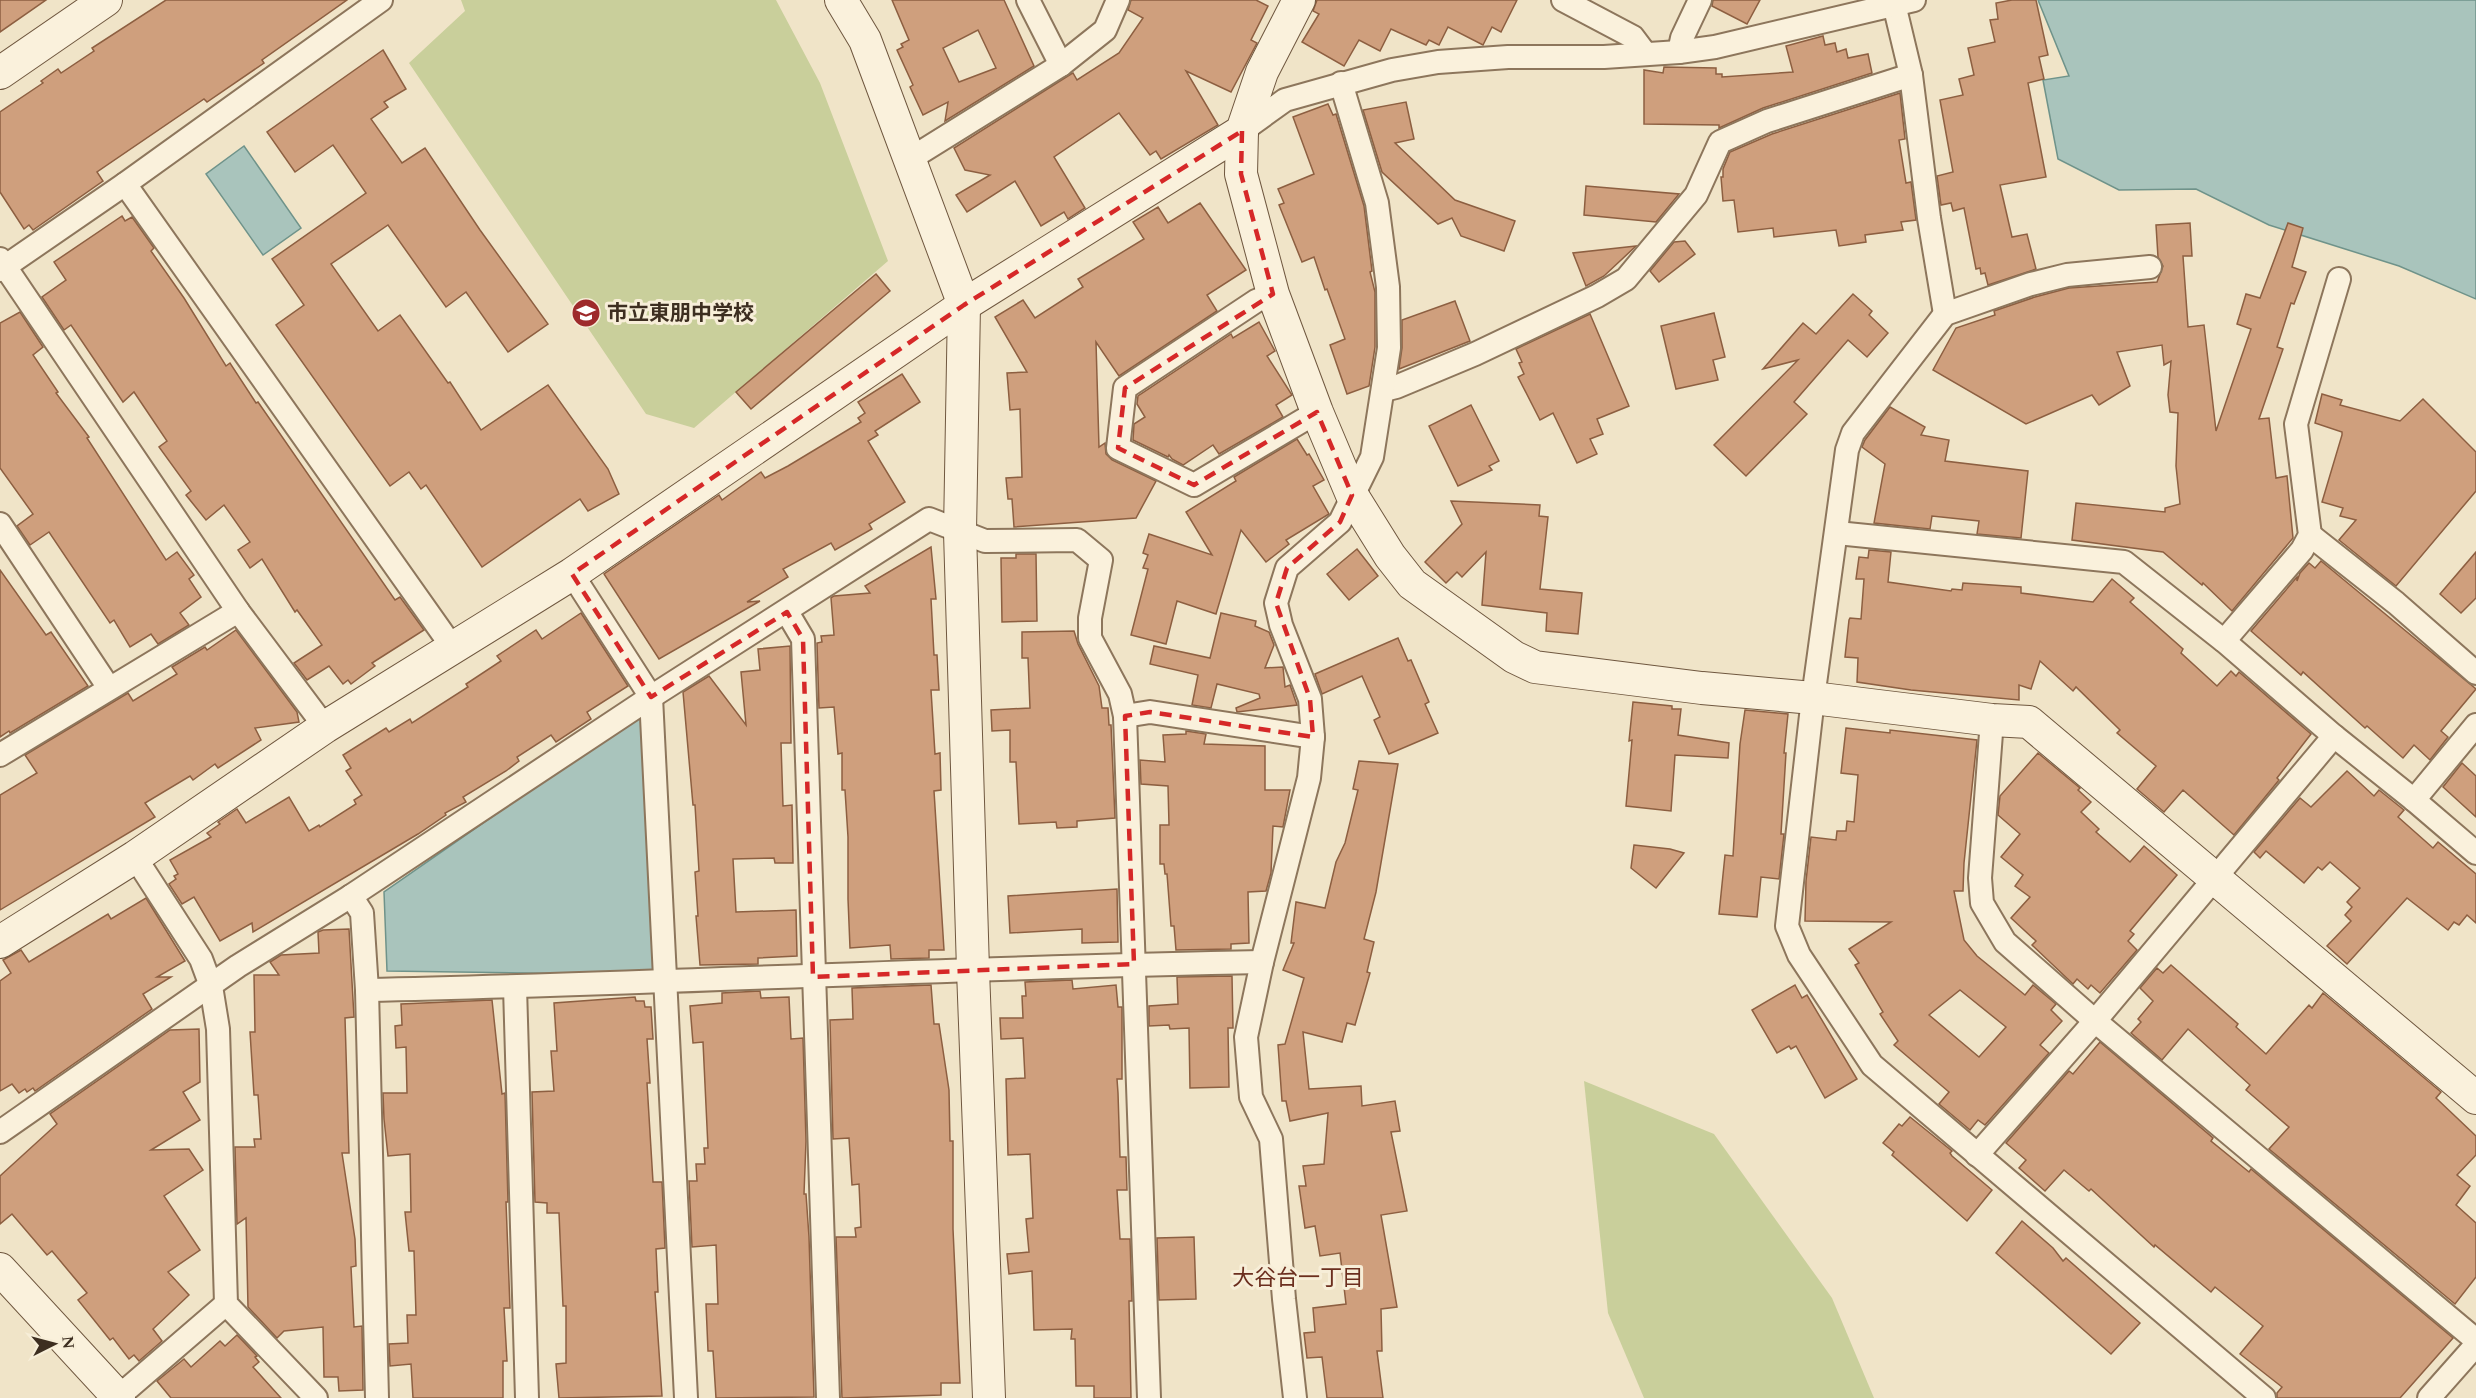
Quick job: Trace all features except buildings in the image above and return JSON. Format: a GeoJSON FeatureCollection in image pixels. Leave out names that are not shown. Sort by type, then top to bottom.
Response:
{"type":"FeatureCollection","features":[{"type":"Feature","properties":{"kind":"street"},"geometry":{"type":"LineString","coordinates":[[0,73],[106,0]]}},
{"type":"Feature","properties":{"kind":"street"},"geometry":{"type":"LineString","coordinates":[[841,0],[865,40],[964,305],[960,531],[989,1398]]}},
{"type":"Feature","properties":{"kind":"street"},"geometry":{"type":"LineString","coordinates":[[1028,0],[1061,64]]}},
{"type":"Feature","properties":{"kind":"street"},"geometry":{"type":"LineString","coordinates":[[910,159],[1061,64],[1105,30],[1118,0]]}},
{"type":"Feature","properties":{"kind":"street"},"geometry":{"type":"LineString","coordinates":[[1299,0],[1262,72],[1242,131],[1241,174],[1273,294],[1317,412],[1352,495],[1390,556],[1412,584],[1514,657],[1535,667],[1702,688],[1813,698],[1992,720],[2029,722],[2476,1098]]}},
{"type":"Feature","properties":{"kind":"street"},"geometry":{"type":"LineString","coordinates":[[1563,0],[1633,37],[1645,53]]}},
{"type":"Feature","properties":{"kind":"street"},"geometry":{"type":"LineString","coordinates":[[1679,52],[1682,38],[1700,0]]}},
{"type":"Feature","properties":{"kind":"street"},"geometry":{"type":"LineString","coordinates":[[325,727],[238,611],[2,265],[125,184],[377,1]]}},
{"type":"Feature","properties":{"kind":"street"},"geometry":{"type":"LineString","coordinates":[[0,942],[135,857],[325,727],[572,574],[964,305],[1242,131],[1285,100],[1341,83],[1438,62],[1508,57],[1604,57],[1715,47],[1899,1],[1929,218],[1945,314]]}},
{"type":"Feature","properties":{"kind":"street"},"geometry":{"type":"LineString","coordinates":[[1384,390],[1475,354],[1598,296],[1626,279],[1696,195],[1720,142],[1767,121],[1911,75]]}},
{"type":"Feature","properties":{"kind":"street"},"geometry":{"type":"LineString","coordinates":[[1295,1398],[1284,1299],[1271,1139],[1251,1097],[1248,1084],[1246,1037],[1262,962],[1309,778],[1313,737],[1310,699],[1281,625],[1276,603],[1287,568],[1340,522],[1372,457],[1389,348],[1388,287],[1377,203],[1341,83]]}},
{"type":"Feature","properties":{"kind":"street"},"geometry":{"type":"LineString","coordinates":[[125,184],[453,648]]}},
{"type":"Feature","properties":{"kind":"street"},"geometry":{"type":"LineString","coordinates":[[2150,267],[2067,275],[2031,284],[1945,314],[1853,433],[1847,450],[1813,698],[1787,926],[1799,955],[1872,1065],[2264,1398]]}},
{"type":"Feature","properties":{"kind":"street"},"geometry":{"type":"LineString","coordinates":[[2224,641],[2302,550],[2310,534],[2296,424],[2340,279]]}},
{"type":"Feature","properties":{"kind":"street"},"geometry":{"type":"LineString","coordinates":[[1273,294],[1256,301],[1125,388],[1118,448],[1194,485],[1317,412]]}},
{"type":"Feature","properties":{"kind":"street"},"geometry":{"type":"LineString","coordinates":[[0,1132],[238,966],[351,896],[651,697],[929,519],[985,541],[1077,540],[1101,560],[1090,618],[1090,638],[1120,694],[1125,716],[1149,1398]]}},
{"type":"Feature","properties":{"kind":"street"},"geometry":{"type":"LineString","coordinates":[[0,524],[109,688]]}},
{"type":"Feature","properties":{"kind":"street"},"geometry":{"type":"LineString","coordinates":[[1837,533],[2124,562],[2224,641],[2476,854]]}},
{"type":"Feature","properties":{"kind":"street"},"geometry":{"type":"LineString","coordinates":[[2310,534],[2396,603],[2476,673]]}},
{"type":"Feature","properties":{"kind":"street"},"geometry":{"type":"LineString","coordinates":[[572,574],[651,697],[686,1398]]}},
{"type":"Feature","properties":{"kind":"street"},"geometry":{"type":"LineString","coordinates":[[0,755],[238,611]]}},
{"type":"Feature","properties":{"kind":"street"},"geometry":{"type":"LineString","coordinates":[[787,612],[803,639],[828,1398]]}},
{"type":"Feature","properties":{"kind":"street"},"geometry":{"type":"LineString","coordinates":[[1125,716],[1150,712],[1313,737]]}},
{"type":"Feature","properties":{"kind":"street"},"geometry":{"type":"LineString","coordinates":[[1992,720],[1980,878],[1982,903],[2005,942],[2095,1021],[2476,1341]]}},
{"type":"Feature","properties":{"kind":"street"},"geometry":{"type":"LineString","coordinates":[[2414,800],[2476,725]]}},
{"type":"Feature","properties":{"kind":"street"},"geometry":{"type":"LineString","coordinates":[[1977,1155],[2095,1021],[2334,736]]}},
{"type":"Feature","properties":{"kind":"street"},"geometry":{"type":"LineString","coordinates":[[135,857],[201,959],[211,986],[218,1029],[226,1304],[316,1398]]}},
{"type":"Feature","properties":{"kind":"street"},"geometry":{"type":"LineString","coordinates":[[351,896],[362,913],[367,990],[377,1398]]}},
{"type":"Feature","properties":{"kind":"street"},"geometry":{"type":"LineString","coordinates":[[367,990],[515,987],[1134,964],[1262,962]]}},
{"type":"Feature","properties":{"kind":"street"},"geometry":{"type":"LineString","coordinates":[[515,987],[527,1398]]}},
{"type":"Feature","properties":{"kind":"street"},"geometry":{"type":"LineString","coordinates":[[0,1269],[118,1398],[226,1304]]}},
{"type":"Feature","properties":{"kind":"street"},"geometry":{"type":"LineString","coordinates":[[2429,1398],[2476,1345]]}},
{"type":"Feature","properties":{"kind":"highlighted area"},"geometry":{"type":"Polygon","coordinates":[[[1242,131],[1241,174],[1273,294],[1125,388],[1118,448],[1194,485],[1317,412],[1352,495],[1340,522],[1287,568],[1276,603],[1310,699],[1313,737],[1150,712],[1125,716],[1134,964],[813,977],[803,639],[787,612],[651,697],[572,574],[964,305],[1242,131]]]}},
{"type":"Feature","properties":{"kind":"green space"},"geometry":{"type":"Polygon","coordinates":[[[461,0],[776,0],[820,83],[888,261],[694,428],[646,414],[409,63],[465,11],[461,0]]]}},
{"type":"Feature","properties":{"kind":"green space"},"geometry":{"type":"Polygon","coordinates":[[[1584,1081],[1714,1134],[1832,1298],[1874,1398],[1644,1398],[1608,1313],[1584,1081]]]}},
{"type":"Feature","properties":{"kind":"water"},"geometry":{"type":"Polygon","coordinates":[[[2038,0],[2476,0],[2476,299],[2399,266],[2269,225],[2196,189],[2119,190],[2058,159],[2043,80],[2069,76],[2038,0]]]}},
{"type":"Feature","properties":{"kind":"water"},"geometry":{"type":"Polygon","coordinates":[[[244,146],[301,228],[263,255],[206,174],[244,146]]]}},
{"type":"Feature","properties":{"kind":"water"},"geometry":{"type":"Polygon","coordinates":[[[644,711],[656,975],[387,971],[384,892],[644,711]]]}},
{"type":"Feature","properties":{"kind":"place","name":"市立東朋中学校"},"geometry":{"type":"Point","coordinates":[586,313]}},
{"type":"Feature","properties":{"kind":"district","name":"大谷台一丁目"},"geometry":{"type":"Point","coordinates":[1298,1277]}}]}
